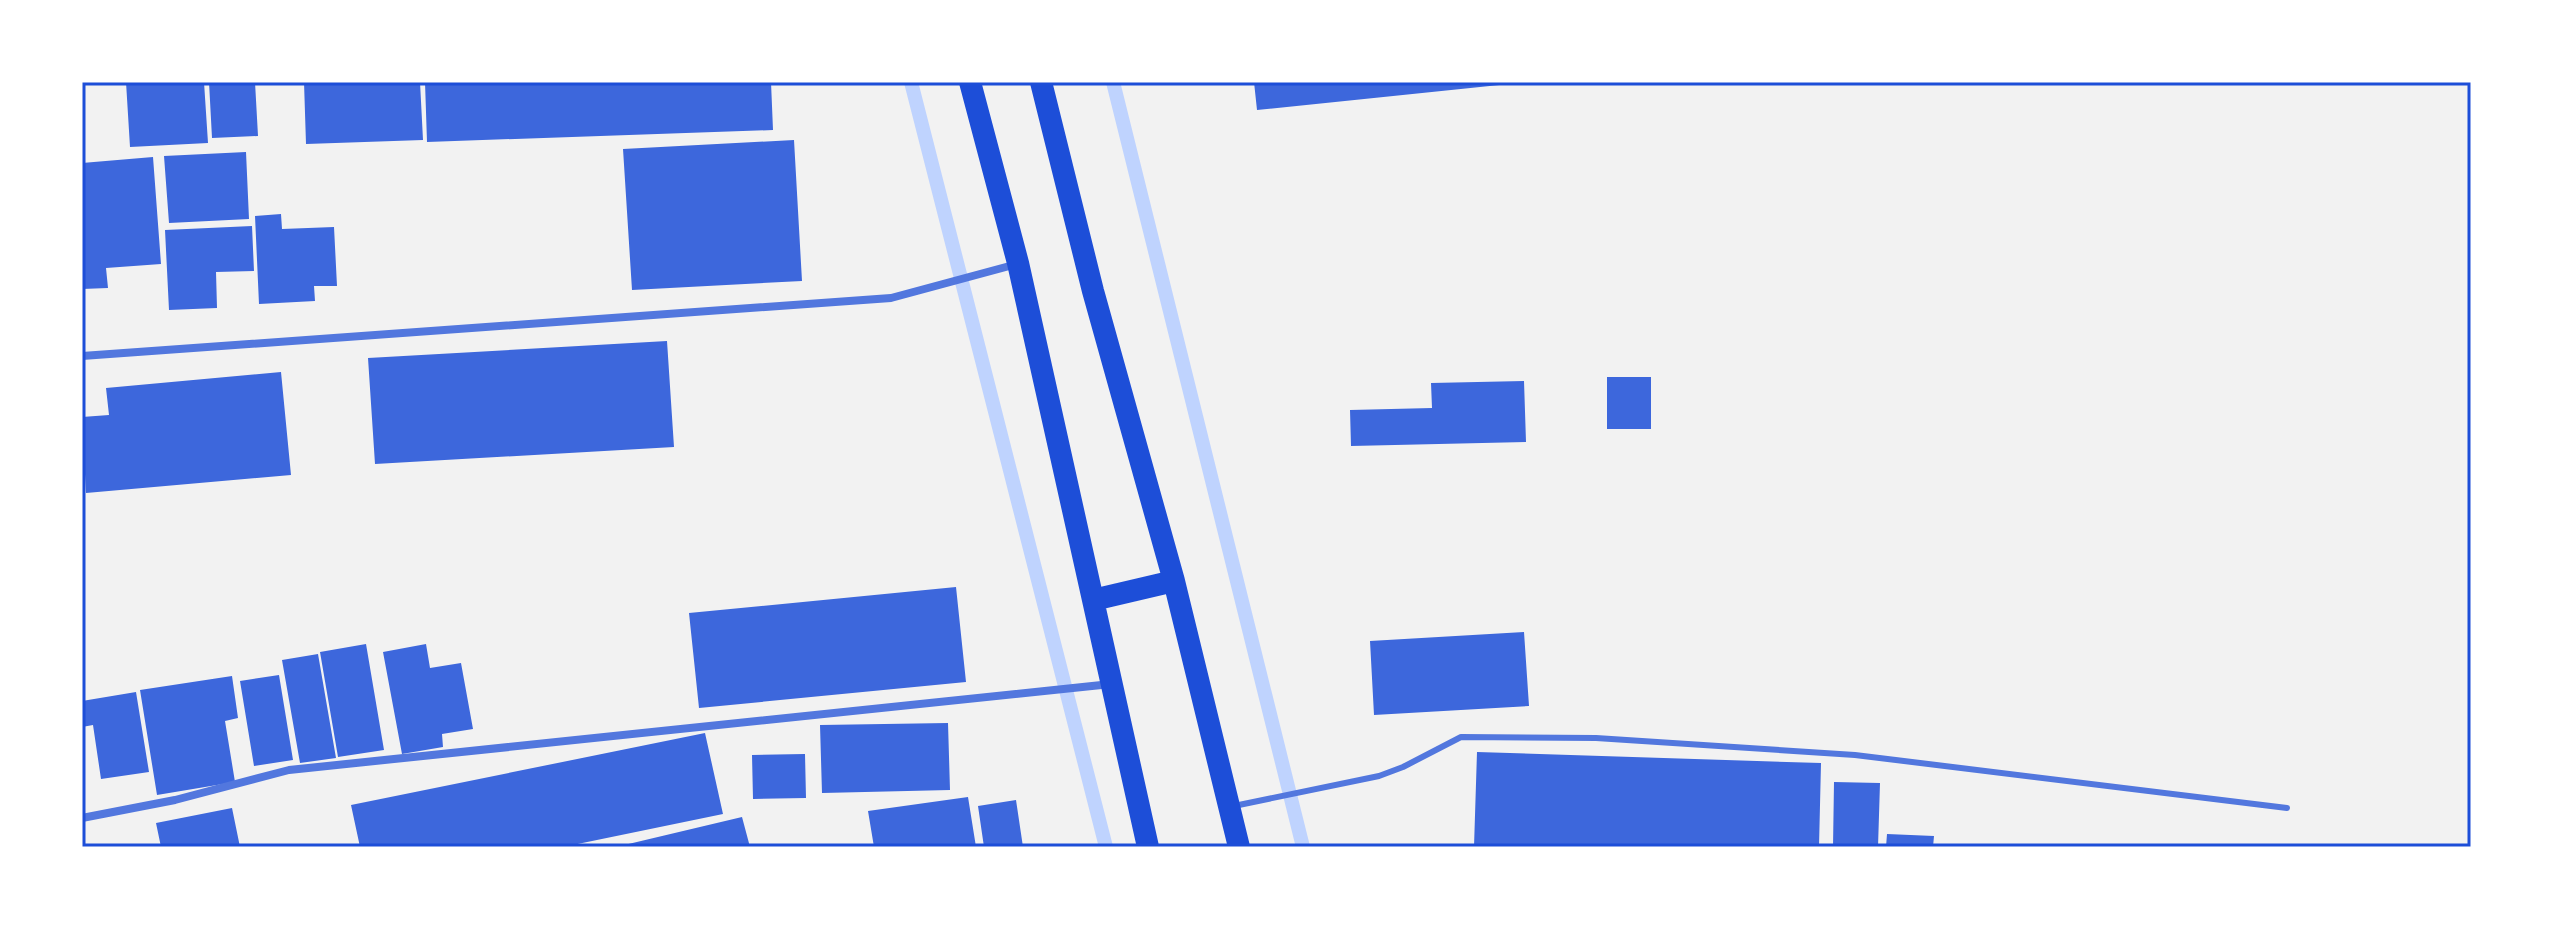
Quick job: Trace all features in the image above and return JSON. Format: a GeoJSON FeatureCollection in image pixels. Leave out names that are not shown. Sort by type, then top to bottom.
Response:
{"type":"FeatureCollection","features":[{"type":"Feature","properties":{"kind":"highway"},"geometry":{"type":"LineString","coordinates":[[970,82],[1018,263],[1148,847]]}},
{"type":"Feature","properties":{"kind":"highway"},"geometry":{"type":"LineString","coordinates":[[1041,82],[1093,291],[1174,581],[1239,847]]}},
{"type":"Feature","properties":{"kind":"highway"},"geometry":{"type":"LineString","coordinates":[[1093,600],[1174,581]]}},
{"type":"Feature","properties":{"kind":"street"},"geometry":{"type":"LineString","coordinates":[[82,356],[891,298],[1018,263]]}},
{"type":"Feature","properties":{"kind":"street"},"geometry":{"type":"LineString","coordinates":[[82,818],[175,800],[289,770],[1112,684]]}},
{"type":"Feature","properties":{"kind":"lane"},"geometry":{"type":"LineString","coordinates":[[1229,807],[1379,776],[1461,737],[1596,738],[1855,755],[2287,808]]}},
{"type":"Feature","properties":{"kind":"building"},"geometry":{"type":"Polygon","coordinates":[[[126,82],[204,82],[208,143],[130,147],[126,82]]]}},
{"type":"Feature","properties":{"kind":"building"},"geometry":{"type":"Polygon","coordinates":[[[209,82],[255,82],[258,136],[212,138],[209,82]]]}},
{"type":"Feature","properties":{"kind":"building"},"geometry":{"type":"Polygon","coordinates":[[[304,82],[420,82],[423,140],[306,144],[304,82]]]}},
{"type":"Feature","properties":{"kind":"building"},"geometry":{"type":"Polygon","coordinates":[[[425,82],[771,82],[773,130],[427,142],[425,82]]]}},
{"type":"Feature","properties":{"kind":"building"},"geometry":{"type":"Polygon","coordinates":[[[1254,82],[1509,82],[1509,84],[1257,110],[1254,82]]]}},
{"type":"Feature","properties":{"kind":"building"},"geometry":{"type":"Polygon","coordinates":[[[794,140],[802,281],[632,290],[623,149],[794,140]]]}},
{"type":"Feature","properties":{"kind":"building"},"geometry":{"type":"Polygon","coordinates":[[[246,152],[249,219],[169,223],[164,156],[246,152]]]}},
{"type":"Feature","properties":{"kind":"building"},"geometry":{"type":"Polygon","coordinates":[[[153,157],[161,264],[106,268],[108,288],[82,289],[82,163],[153,157]]]}},
{"type":"Feature","properties":{"kind":"building"},"geometry":{"type":"Polygon","coordinates":[[[281,214],[282,229],[334,227],[337,286],[314,286],[315,301],[259,304],[255,216],[281,214]]]}},
{"type":"Feature","properties":{"kind":"building"},"geometry":{"type":"Polygon","coordinates":[[[252,226],[254,271],[216,272],[217,308],[169,310],[165,230],[252,226]]]}},
{"type":"Feature","properties":{"kind":"building"},"geometry":{"type":"Polygon","coordinates":[[[667,341],[674,447],[375,464],[368,358],[667,341]]]}},
{"type":"Feature","properties":{"kind":"building"},"geometry":{"type":"Polygon","coordinates":[[[281,372],[291,475],[86,493],[82,417],[109,415],[106,388],[281,372]]]}},
{"type":"Feature","properties":{"kind":"building"},"geometry":{"type":"Polygon","coordinates":[[[1607,377],[1651,377],[1651,429],[1607,429],[1607,377]]]}},
{"type":"Feature","properties":{"kind":"building"},"geometry":{"type":"Polygon","coordinates":[[[1524,381],[1526,442],[1351,446],[1350,410],[1432,408],[1431,383],[1524,381]]]}},
{"type":"Feature","properties":{"kind":"building"},"geometry":{"type":"Polygon","coordinates":[[[956,587],[966,682],[699,708],[689,613],[956,587]]]}},
{"type":"Feature","properties":{"kind":"building"},"geometry":{"type":"Polygon","coordinates":[[[1524,632],[1529,706],[1374,715],[1370,641],[1524,632]]]}},
{"type":"Feature","properties":{"kind":"building"},"geometry":{"type":"Polygon","coordinates":[[[366,644],[384,750],[338,757],[320,652],[366,644]]]}},
{"type":"Feature","properties":{"kind":"building"},"geometry":{"type":"Polygon","coordinates":[[[426,644],[430,668],[461,663],[473,729],[442,734],[443,747],[402,754],[383,652],[426,644]]]}},
{"type":"Feature","properties":{"kind":"building"},"geometry":{"type":"Polygon","coordinates":[[[318,654],[336,758],[300,763],[282,660],[318,654]]]}},
{"type":"Feature","properties":{"kind":"building"},"geometry":{"type":"Polygon","coordinates":[[[279,675],[293,760],[254,766],[240,681],[279,675]]]}},
{"type":"Feature","properties":{"kind":"building"},"geometry":{"type":"Polygon","coordinates":[[[232,676],[238,718],[225,721],[235,782],[157,795],[140,690],[232,676]]]}},
{"type":"Feature","properties":{"kind":"building"},"geometry":{"type":"Polygon","coordinates":[[[136,692],[149,772],[101,779],[93,725],[82,727],[82,701],[136,692]]]}},
{"type":"Feature","properties":{"kind":"building"},"geometry":{"type":"Polygon","coordinates":[[[948,723],[950,790],[822,793],[820,725],[948,723]]]}},
{"type":"Feature","properties":{"kind":"building"},"geometry":{"type":"Polygon","coordinates":[[[705,733],[723,814],[563,847],[360,847],[351,805],[705,733]]]}},
{"type":"Feature","properties":{"kind":"building"},"geometry":{"type":"Polygon","coordinates":[[[1477,752],[1821,763],[1819,847],[1474,847],[1477,752]]]}},
{"type":"Feature","properties":{"kind":"building"},"geometry":{"type":"Polygon","coordinates":[[[805,754],[806,798],[753,799],[752,755],[805,754]]]}},
{"type":"Feature","properties":{"kind":"building"},"geometry":{"type":"Polygon","coordinates":[[[1834,782],[1880,783],[1878,847],[1833,847],[1834,782]]]}},
{"type":"Feature","properties":{"kind":"building"},"geometry":{"type":"Polygon","coordinates":[[[968,797],[976,847],[874,847],[868,811],[968,797]]]}},
{"type":"Feature","properties":{"kind":"building"},"geometry":{"type":"Polygon","coordinates":[[[1016,800],[1023,847],[984,847],[978,806],[1016,800]]]}},
{"type":"Feature","properties":{"kind":"building"},"geometry":{"type":"Polygon","coordinates":[[[232,808],[240,847],[161,847],[156,823],[232,808]]]}},
{"type":"Feature","properties":{"kind":"building"},"geometry":{"type":"Polygon","coordinates":[[[742,817],[750,847],[620,847],[620,846],[742,817]]]}},
{"type":"Feature","properties":{"kind":"building"},"geometry":{"type":"Polygon","coordinates":[[[1887,834],[1934,836],[1933,847],[1886,847],[1887,834]]]}},
{"type":"Feature","properties":{"kind":"waterway"},"geometry":{"type":"LineString","coordinates":[[911,82],[1106,847]]}},
{"type":"Feature","properties":{"kind":"waterway"},"geometry":{"type":"LineString","coordinates":[[1113,82],[1303,847]]}}]}
